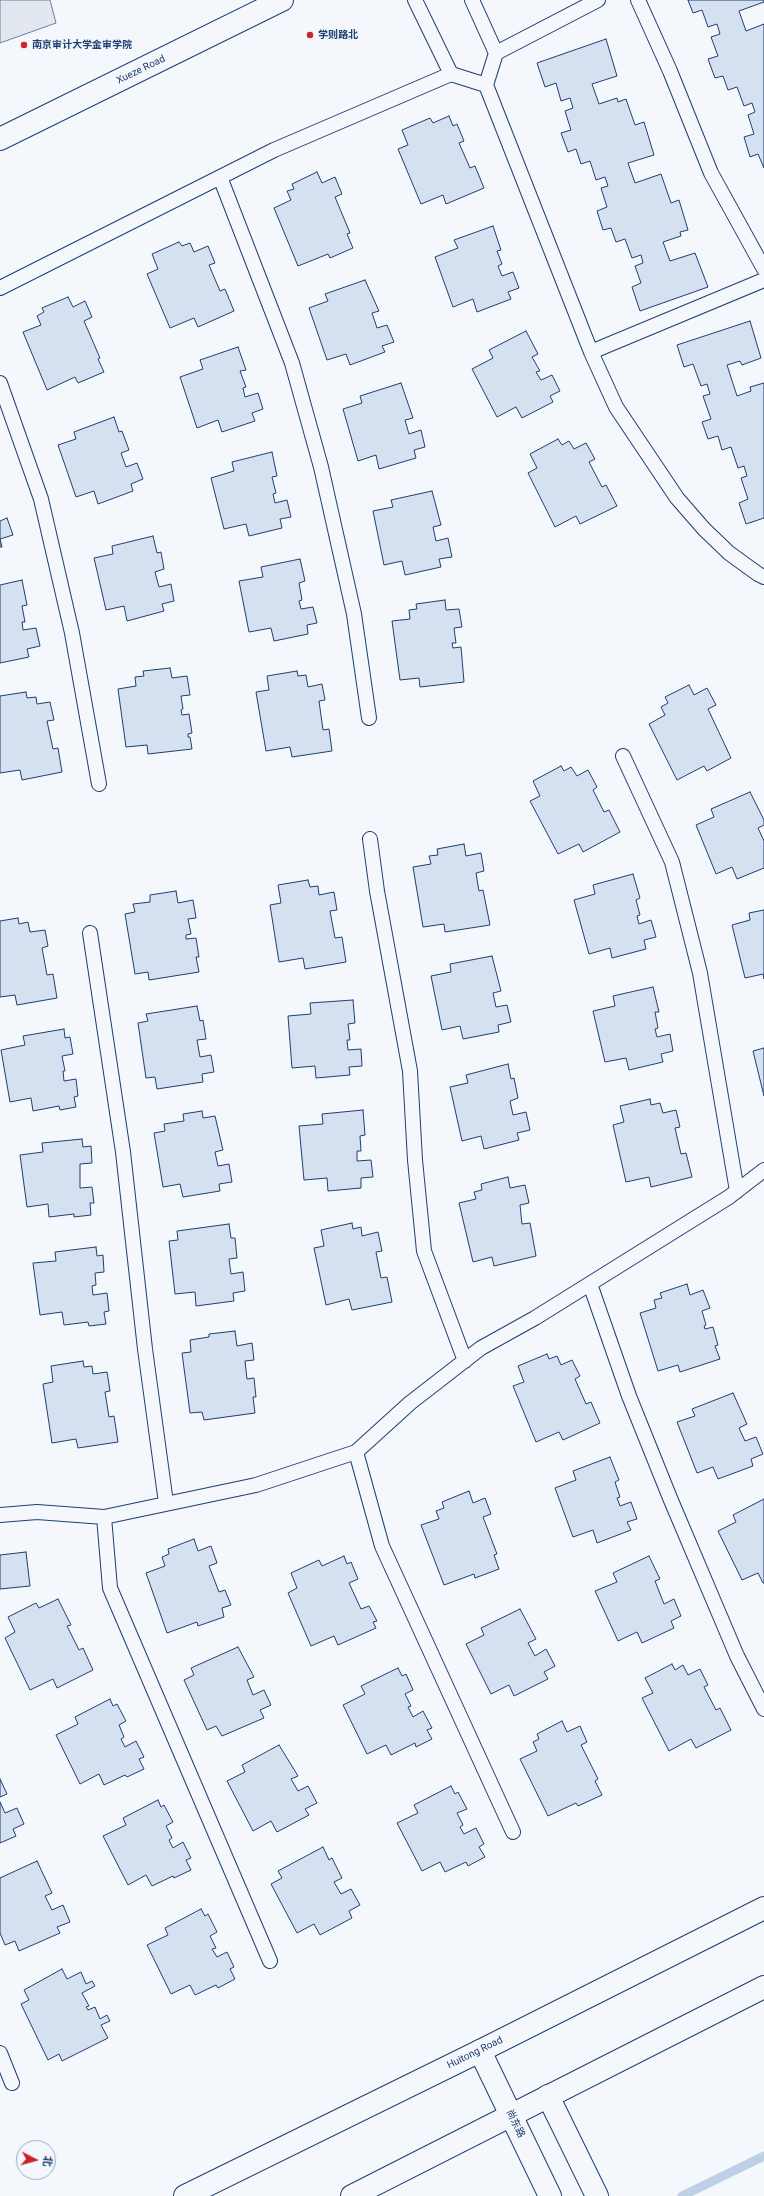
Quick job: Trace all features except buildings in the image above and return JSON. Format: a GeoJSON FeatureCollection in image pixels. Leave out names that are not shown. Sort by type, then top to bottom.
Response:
{"type":"FeatureCollection","features":[{"type":"Feature","properties":{"kind":"main road","name":"Xueze Road"},"geometry":{"type":"LineString","coordinates":[[0,139],[282,0]]}},
{"type":"Feature","properties":{"kind":"main road","name":"Huitong Road"},"geometry":{"type":"LineString","coordinates":[[185,2196],[480,2051],[764,1908]]}},
{"type":"Feature","properties":{"kind":"main road"},"geometry":{"type":"LineString","coordinates":[[352,2196],[764,1987]]}},
{"type":"Feature","properties":{"kind":"main road","name":"尚东路"},"geometry":{"type":"LineString","coordinates":[[480,2051],[550,2196]]}},
{"type":"Feature","properties":{"kind":"main road"},"geometry":{"type":"LineString","coordinates":[[548,2096],[597,2196]]}},
{"type":"Feature","properties":{"kind":"lane"},"geometry":{"type":"LineString","coordinates":[[416,0],[451,74]]}},
{"type":"Feature","properties":{"kind":"lane"},"geometry":{"type":"LineString","coordinates":[[472,0],[496,54],[486,85],[591,352],[616,407],[677,498],[704,529],[729,553],[764,577]]}},
{"type":"Feature","properties":{"kind":"lane"},"geometry":{"type":"LineString","coordinates":[[496,54],[598,0]]}},
{"type":"Feature","properties":{"kind":"lane"},"geometry":{"type":"LineString","coordinates":[[638,0],[670,71],[711,174],[764,269]]}},
{"type":"Feature","properties":{"kind":"lane"},"geometry":{"type":"LineString","coordinates":[[0,288],[274,150],[451,74],[486,85]]}},
{"type":"Feature","properties":{"kind":"lane"},"geometry":{"type":"LineString","coordinates":[[220,177],[292,363],[321,467],[354,614],[369,718]]}},
{"type":"Feature","properties":{"kind":"lane"},"geometry":{"type":"LineString","coordinates":[[591,352],[764,280]]}},
{"type":"Feature","properties":{"kind":"lane"},"geometry":{"type":"LineString","coordinates":[[0,383],[41,499],[72,633],[99,784]]}},
{"type":"Feature","properties":{"kind":"lane"},"geometry":{"type":"LineString","coordinates":[[623,756],[672,862],[700,973],[737,1190]]}},
{"type":"Feature","properties":{"kind":"lane"},"geometry":{"type":"LineString","coordinates":[[370,840],[377,891],[410,1070],[415,1160],[424,1251],[465,1361]]}},
{"type":"Feature","properties":{"kind":"lane"},"geometry":{"type":"LineString","coordinates":[[90,933],[123,1152],[145,1349],[166,1503]]}},
{"type":"Feature","properties":{"kind":"lane"},"geometry":{"type":"LineString","coordinates":[[0,1515],[37,1512],[104,1517],[256,1485],[356,1452],[410,1402],[481,1348],[535,1318],[590,1284],[737,1190],[764,1170]]}},
{"type":"Feature","properties":{"kind":"lane"},"geometry":{"type":"LineString","coordinates":[[590,1284],[629,1396],[670,1498],[737,1656],[764,1708]]}},
{"type":"Feature","properties":{"kind":"lane"},"geometry":{"type":"LineString","coordinates":[[356,1452],[382,1546],[513,1832]]}},
{"type":"Feature","properties":{"kind":"lane"},"geometry":{"type":"LineString","coordinates":[[104,1517],[110,1588],[270,1961]]}},
{"type":"Feature","properties":{"kind":"lane"},"geometry":{"type":"LineString","coordinates":[[0,2053],[12,2084]]}},
{"type":"Feature","properties":{"kind":"shaded area"},"geometry":{"type":"Polygon","coordinates":[[[0,0],[50,0],[56,23],[0,43],[0,0]]]}},
{"type":"Feature","properties":{"kind":"waterway"},"geometry":{"type":"LineString","coordinates":[[682,2196],[764,2156]]}},
{"type":"Feature","properties":{"kind":"place","name":"学则路北"},"geometry":{"type":"Point","coordinates":[310,35]}},
{"type":"Feature","properties":{"kind":"place","name":"南京审计大学金审学院"},"geometry":{"type":"Point","coordinates":[24,45]}}]}
